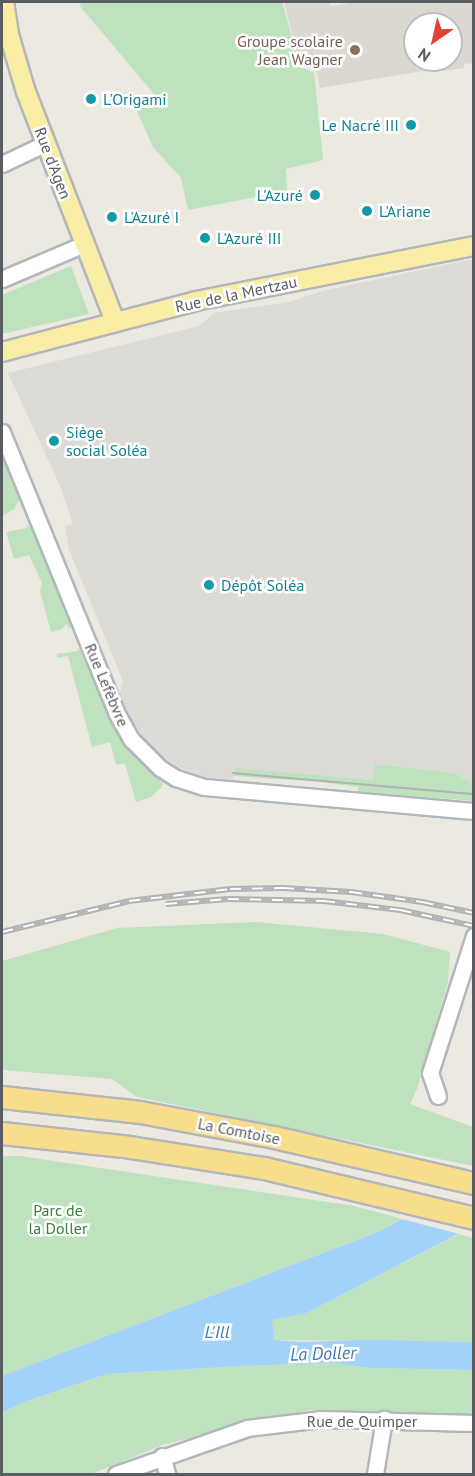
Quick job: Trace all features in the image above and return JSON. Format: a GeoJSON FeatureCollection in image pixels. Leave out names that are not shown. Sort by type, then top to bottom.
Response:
{"type":"FeatureCollection","features":[{"type":"Feature","properties":{"kind":"highway","name":"La Comtoise"},"geometry":{"type":"LineString","coordinates":[[2,1096],[140,1112],[274,1137],[474,1183]]}},
{"type":"Feature","properties":{"kind":"highway","name":"La Comtoise"},"geometry":{"type":"LineString","coordinates":[[2,1133],[130,1147],[264,1168],[474,1218]]}},
{"type":"Feature","properties":{"kind":"main road","name":"Rue d'Agen"},"geometry":{"type":"LineString","coordinates":[[4,2],[6,39],[115,321]]}},
{"type":"Feature","properties":{"kind":"main road","name":"Rue de la Mertzau"},"geometry":{"type":"LineString","coordinates":[[2,352],[196,301],[474,246]]}},
{"type":"Feature","properties":{"kind":"street"},"geometry":{"type":"LineString","coordinates":[[2,164],[46,143]]}},
{"type":"Feature","properties":{"kind":"street"},"geometry":{"type":"LineString","coordinates":[[2,279],[84,244]]}},
{"type":"Feature","properties":{"kind":"street","name":"Rue Lefèbvre"},"geometry":{"type":"LineString","coordinates":[[2,432],[116,712],[131,739],[160,768],[176,778],[204,786],[474,811]]}},
{"type":"Feature","properties":{"kind":"street"},"geometry":{"type":"LineString","coordinates":[[438,1096],[430,1073],[474,936]]}},
{"type":"Feature","properties":{"kind":"street","name":"Rue de Quimper"},"geometry":{"type":"LineString","coordinates":[[116,1474],[247,1428],[321,1419],[474,1423]]}},
{"type":"Feature","properties":{"kind":"street"},"geometry":{"type":"LineString","coordinates":[[375,1474],[384,1419]]}},
{"type":"Feature","properties":{"kind":"street"},"geometry":{"type":"LineString","coordinates":[[162,1456],[167,1474]]}},
{"type":"Feature","properties":{"kind":"shaded area","name":"Groupe scolaire Jean Wagner"},"geometry":{"type":"Polygon","coordinates":[[[284,2],[330,2],[331,6],[358,2],[473,2],[473,63],[464,64],[464,68],[463,12],[403,12],[403,72],[417,72],[320,88],[317,72],[295,63],[294,41],[284,2]]]}},
{"type":"Feature","properties":{"kind":"shaded area"},"geometry":{"type":"Polygon","coordinates":[[[473,259],[473,784],[455,773],[375,764],[374,780],[233,773],[233,780],[201,777],[177,766],[148,745],[131,719],[120,693],[123,681],[69,550],[65,526],[73,524],[61,488],[8,373],[199,326],[214,313],[289,302],[322,291],[473,259]]]}},
{"type":"Feature","properties":{"kind":"green space"},"geometry":{"type":"Polygon","coordinates":[[[83,2],[282,2],[293,41],[294,64],[314,73],[323,160],[286,169],[287,191],[188,210],[181,178],[153,147],[133,102],[154,94],[79,5],[83,2]]]}},
{"type":"Feature","properties":{"kind":"green space"},"geometry":{"type":"Polygon","coordinates":[[[416,207],[422,207],[426,214],[422,221],[416,221],[412,217],[412,211],[416,207]]]}},
{"type":"Feature","properties":{"kind":"green space"},"geometry":{"type":"Polygon","coordinates":[[[71,266],[89,314],[2,334],[2,295],[71,266]]]}},
{"type":"Feature","properties":{"kind":"green space"},"geometry":{"type":"Polygon","coordinates":[[[2,452],[20,498],[14,509],[2,516],[2,452]]]}},
{"type":"Feature","properties":{"kind":"green space"},"geometry":{"type":"Polygon","coordinates":[[[27,525],[34,531],[71,621],[69,630],[67,624],[60,630],[51,632],[40,591],[42,583],[29,555],[14,559],[6,532],[27,528],[27,525]]]}},
{"type":"Feature","properties":{"kind":"green space"},"geometry":{"type":"Polygon","coordinates":[[[78,648],[84,654],[136,753],[164,779],[161,788],[151,797],[136,802],[125,763],[116,765],[110,742],[92,747],[68,656],[58,658],[57,654],[78,651],[78,648]]]}},
{"type":"Feature","properties":{"kind":"green space"},"geometry":{"type":"Polygon","coordinates":[[[375,764],[455,773],[473,784],[473,801],[358,792],[358,787],[321,782],[233,776],[235,768],[373,780],[375,764]]]}},
{"type":"Feature","properties":{"kind":"green space"},"geometry":{"type":"Polygon","coordinates":[[[256,922],[383,934],[450,952],[448,982],[417,1089],[410,1104],[473,1127],[473,1166],[137,1097],[112,1079],[2,1070],[2,961],[117,928],[256,922]]]}},
{"type":"Feature","properties":{"kind":"green space","name":"Parc de la Doller"},"geometry":{"type":"Polygon","coordinates":[[[2,1156],[20,1156],[354,1206],[403,1219],[378,1232],[2,1376],[2,1156]]]}},
{"type":"Feature","properties":{"kind":"green space"},"geometry":{"type":"Polygon","coordinates":[[[459,1234],[473,1238],[473,1342],[274,1340],[271,1320],[307,1313],[459,1234]]]}},
{"type":"Feature","properties":{"kind":"green space"},"geometry":{"type":"Polygon","coordinates":[[[333,1363],[370,1368],[473,1370],[473,1420],[309,1410],[165,1444],[91,1474],[2,1474],[2,1413],[24,1402],[107,1374],[333,1363]]]}},
{"type":"Feature","properties":{"kind":"water","name":"L'Ill"},"geometry":{"type":"Polygon","coordinates":[[[403,1219],[473,1226],[307,1313],[272,1320],[274,1340],[473,1342],[473,1370],[370,1368],[333,1363],[107,1374],[24,1402],[2,1413],[2,1376],[378,1232],[403,1219]]]}},
{"type":"Feature","properties":{"kind":"pier"},"geometry":{"type":"Polygon","coordinates":[[[474,1178],[474,1229],[463,1235],[398,1218],[474,1178]]]}},
{"type":"Feature","properties":{"kind":"tram line"},"geometry":{"type":"LineString","coordinates":[[233,773],[474,794]]}},
{"type":"Feature","properties":{"kind":"railway"},"geometry":{"type":"LineString","coordinates":[[2,932],[129,901],[230,889],[283,888],[351,892],[422,902],[474,913]]}},
{"type":"Feature","properties":{"kind":"railway"},"geometry":{"type":"LineString","coordinates":[[166,904],[228,899],[324,901],[400,910],[474,926]]}},
{"type":"Feature","properties":{"kind":"place","name":"Groupe scolaire Jean Wagner"},"geometry":{"type":"Point","coordinates":[355,50]}},
{"type":"Feature","properties":{"kind":"place","name":"L'Origami"},"geometry":{"type":"Point","coordinates":[91,99]}},
{"type":"Feature","properties":{"kind":"place","name":"Le Nacré III"},"geometry":{"type":"Point","coordinates":[411,125]}},
{"type":"Feature","properties":{"kind":"place","name":"L'Azuré"},"geometry":{"type":"Point","coordinates":[315,195]}},
{"type":"Feature","properties":{"kind":"place","name":"L'Ariane"},"geometry":{"type":"Point","coordinates":[367,211]}},
{"type":"Feature","properties":{"kind":"place","name":"L'Azuré I"},"geometry":{"type":"Point","coordinates":[112,217]}},
{"type":"Feature","properties":{"kind":"place","name":"L'Azuré III"},"geometry":{"type":"Point","coordinates":[205,238]}},
{"type":"Feature","properties":{"kind":"place","name":"Siège social Soléa"},"geometry":{"type":"Point","coordinates":[54,441]}},
{"type":"Feature","properties":{"kind":"place","name":"Dépôt Soléa"},"geometry":{"type":"Point","coordinates":[209,585]}},
{"type":"Feature","properties":{"kind":"water label","name":"La Doller"},"geometry":{"type":"Point","coordinates":[323,1354]}}]}
